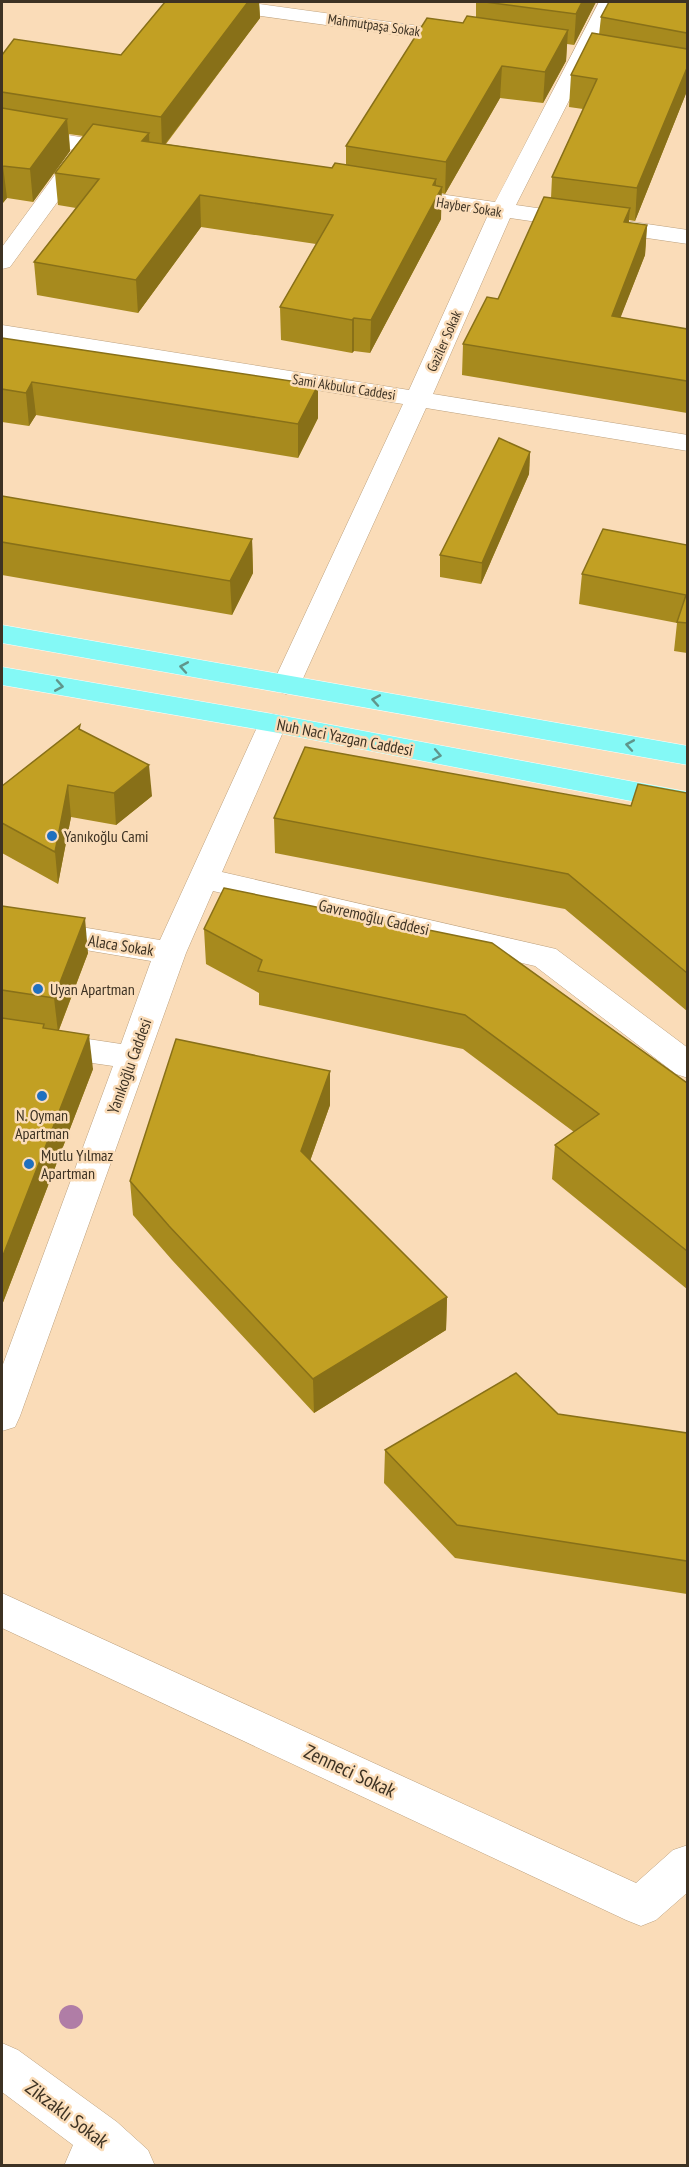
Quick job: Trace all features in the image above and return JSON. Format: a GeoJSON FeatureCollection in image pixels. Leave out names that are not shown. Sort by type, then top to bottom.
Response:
{"type":"FeatureCollection","features":[{"type":"Feature","properties":{"kind":"main road"},"geometry":{"type":"LineString","coordinates":[[2,634],[687,756]]}},
{"type":"Feature","properties":{"kind":"main road","name":"Nuh Naci Yazgan Caddesi"},"geometry":{"type":"LineString","coordinates":[[2,676],[273,723],[687,802]]}},
{"type":"Feature","properties":{"kind":"street","name":"Mahmutpaşa Sokak"},"geometry":{"type":"LineString","coordinates":[[203,2],[487,41]]}},
{"type":"Feature","properties":{"kind":"street","name":"Gaziler Sokak"},"geometry":{"type":"LineString","coordinates":[[286,685],[418,399],[501,212],[609,2]]}},
{"type":"Feature","properties":{"kind":"street"},"geometry":{"type":"LineString","coordinates":[[2,131],[147,155]]}},
{"type":"Feature","properties":{"kind":"street"},"geometry":{"type":"LineString","coordinates":[[2,262],[88,145]]}},
{"type":"Feature","properties":{"kind":"street","name":"Hayber Sokak"},"geometry":{"type":"LineString","coordinates":[[371,191],[501,212],[687,237]]}},
{"type":"Feature","properties":{"kind":"street","name":"Sami Akbulut Caddesi"},"geometry":{"type":"LineString","coordinates":[[2,332],[687,443]]}},
{"type":"Feature","properties":{"kind":"street","name":"Yanıkoğlu Caddesi"},"geometry":{"type":"LineString","coordinates":[[2,1416],[170,953],[273,723]]}},
{"type":"Feature","properties":{"kind":"street","name":"Gavremoğlu Caddesi"},"geometry":{"type":"LineString","coordinates":[[204,878],[545,957],[687,1066]]}},
{"type":"Feature","properties":{"kind":"street","name":"Alaca Sokak"},"geometry":{"type":"LineString","coordinates":[[2,925],[170,953]]}},
{"type":"Feature","properties":{"kind":"street"},"geometry":{"type":"LineString","coordinates":[[2,1038],[132,1058]]}},
{"type":"Feature","properties":{"kind":"street","name":"Zenneci Sokak"},"geometry":{"type":"LineString","coordinates":[[2,1610],[641,1906],[687,1864]]}},
{"type":"Feature","properties":{"kind":"street","name":"Zikzaklı Sokak"},"geometry":{"type":"LineString","coordinates":[[2,2065],[106,2156]]}},
{"type":"Feature","properties":{"kind":"building"},"geometry":{"type":"Polygon","coordinates":[[[165,2],[248,2],[161,117],[2,92],[2,55],[14,39],[121,55],[165,2]]]}},
{"type":"Feature","properties":{"kind":"building"},"geometry":{"type":"Polygon","coordinates":[[[485,2],[582,2],[576,14],[485,2]]]}},
{"type":"Feature","properties":{"kind":"building"},"geometry":{"type":"Polygon","coordinates":[[[609,2],[687,2],[687,33],[601,17],[609,2]]]}},
{"type":"Feature","properties":{"kind":"building"},"geometry":{"type":"Polygon","coordinates":[[[467,16],[568,30],[545,72],[502,66],[446,162],[346,146],[427,18],[463,23],[467,16]]]}},
{"type":"Feature","properties":{"kind":"building"},"geometry":{"type":"Polygon","coordinates":[[[592,33],[687,49],[687,68],[637,188],[552,177],[597,79],[571,75],[592,33]]]}},
{"type":"Feature","properties":{"kind":"building"},"geometry":{"type":"Polygon","coordinates":[[[2,108],[67,119],[30,169],[3,166],[2,168],[2,108]]]}},
{"type":"Feature","properties":{"kind":"building"},"geometry":{"type":"Polygon","coordinates":[[[93,124],[149,133],[142,141],[332,168],[335,163],[436,179],[433,185],[442,187],[371,320],[354,318],[352,320],[280,307],[333,215],[200,195],[136,280],[34,262],[99,179],[55,173],[93,124]]]}},
{"type":"Feature","properties":{"kind":"building"},"geometry":{"type":"Polygon","coordinates":[[[544,197],[630,208],[624,222],[647,225],[612,316],[687,329],[687,381],[463,344],[487,297],[498,299],[544,197]]]}},
{"type":"Feature","properties":{"kind":"building"},"geometry":{"type":"Polygon","coordinates":[[[2,338],[318,385],[298,424],[32,382],[26,393],[2,389],[2,338]]]}},
{"type":"Feature","properties":{"kind":"building"},"geometry":{"type":"Polygon","coordinates":[[[499,438],[530,452],[482,563],[440,555],[499,438]]]}},
{"type":"Feature","properties":{"kind":"building"},"geometry":{"type":"Polygon","coordinates":[[[2,496],[252,539],[230,581],[2,542],[2,496]]]}},
{"type":"Feature","properties":{"kind":"building"},"geometry":{"type":"Polygon","coordinates":[[[603,529],[687,545],[687,623],[677,622],[686,595],[582,574],[603,529]]]}},
{"type":"Feature","properties":{"kind":"building"},"geometry":{"type":"Polygon","coordinates":[[[80,725],[79,729],[149,765],[114,793],[68,785],[55,852],[2,823],[2,786],[80,725]]]}},
{"type":"Feature","properties":{"kind":"building"},"geometry":{"type":"Polygon","coordinates":[[[305,747],[631,806],[638,784],[687,793],[687,973],[568,874],[274,818],[305,747]]]}},
{"type":"Feature","properties":{"kind":"building"},"geometry":{"type":"Polygon","coordinates":[[[224,888],[492,943],[687,1083],[687,1251],[555,1145],[599,1114],[465,1015],[258,971],[262,960],[204,929],[224,888]]]}},
{"type":"Feature","properties":{"kind":"building"},"geometry":{"type":"Polygon","coordinates":[[[2,906],[85,918],[54,998],[2,990],[2,906]]]}},
{"type":"Feature","properties":{"kind":"building"},"geometry":{"type":"Polygon","coordinates":[[[2,1018],[44,1024],[43,1028],[89,1035],[2,1258],[2,1018]]]}},
{"type":"Feature","properties":{"kind":"building"},"geometry":{"type":"Polygon","coordinates":[[[176,1039],[330,1071],[301,1151],[447,1297],[313,1379],[169,1226],[130,1181],[176,1039]]]}},
{"type":"Feature","properties":{"kind":"building"},"geometry":{"type":"Polygon","coordinates":[[[516,1373],[558,1414],[687,1433],[687,1561],[457,1525],[385,1450],[516,1373]]]}},
{"type":"Feature","properties":{"kind":"place","name":"Yanıkoğlu Cami"},"geometry":{"type":"Point","coordinates":[52,836]}},
{"type":"Feature","properties":{"kind":"place","name":"Uyan Apartman"},"geometry":{"type":"Point","coordinates":[38,989]}},
{"type":"Feature","properties":{"kind":"place","name":"N. Oyman Apartman"},"geometry":{"type":"Point","coordinates":[42,1096]}},
{"type":"Feature","properties":{"kind":"place","name":"Mutlu Yılmaz Apartman"},"geometry":{"type":"Point","coordinates":[29,1164]}}]}
